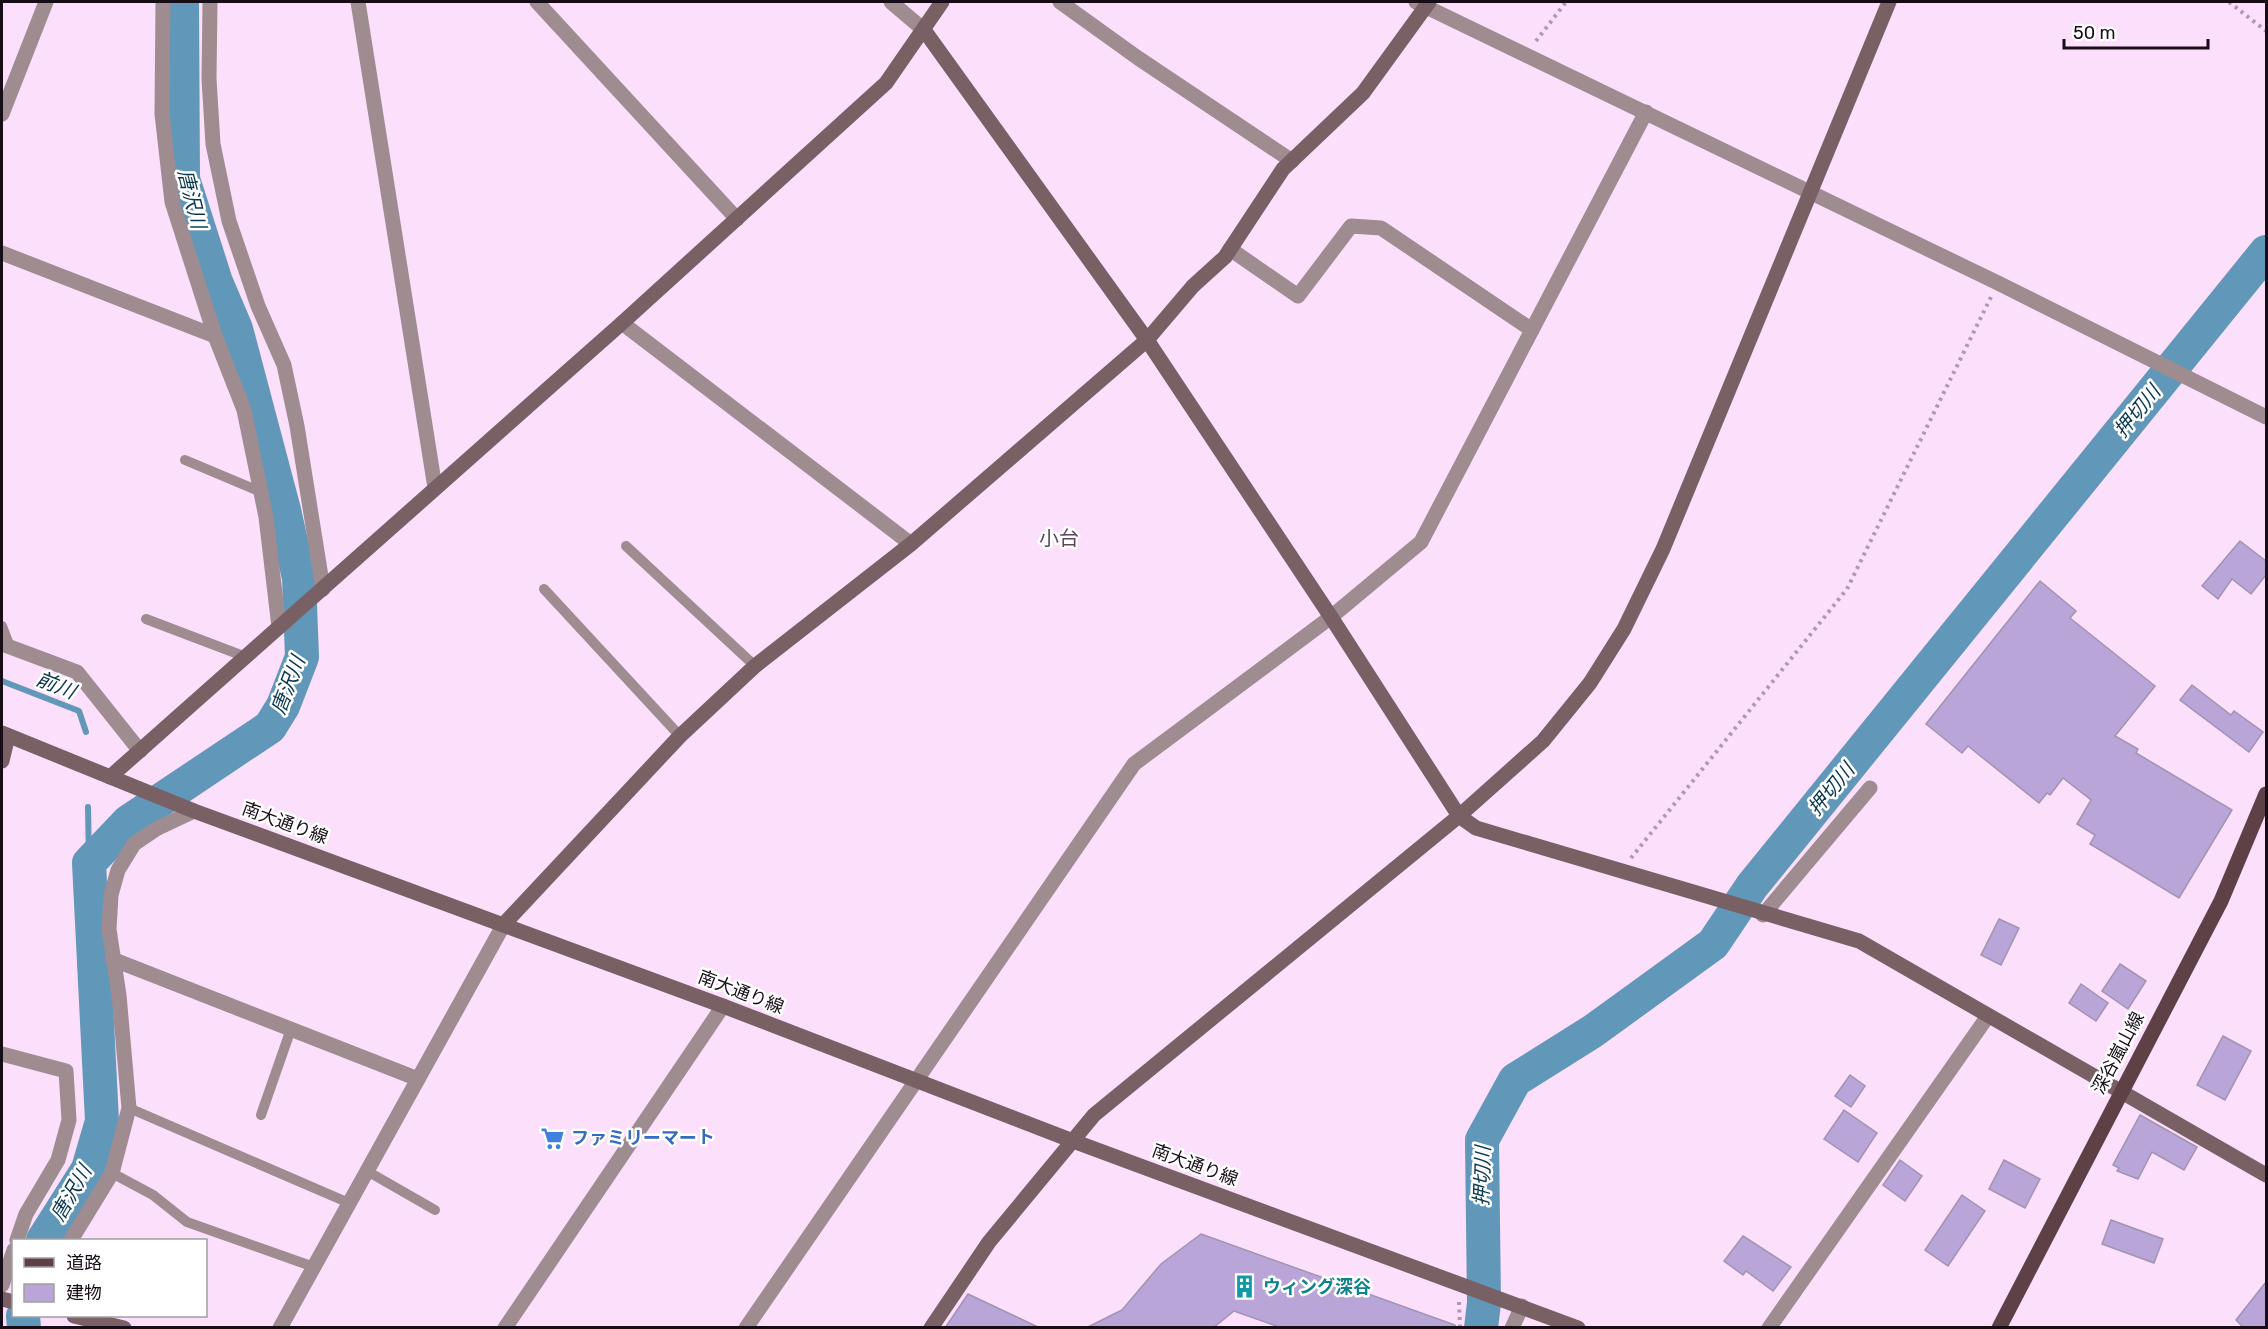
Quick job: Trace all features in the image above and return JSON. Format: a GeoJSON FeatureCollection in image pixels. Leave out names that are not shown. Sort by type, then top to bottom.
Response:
{"type":"FeatureCollection","features":[{"type":"Feature","properties":{"kind":"main road","name":"深谷嵐山線"},"geometry":{"type":"LineString","coordinates":[[1999,1328],[2221,901],[2266,794]]}},
{"type":"Feature","properties":{"kind":"street"},"geometry":{"type":"LineString","coordinates":[[2,114],[46,2]]}},
{"type":"Feature","properties":{"kind":"street"},"geometry":{"type":"LineString","coordinates":[[162,2],[162,114],[172,202],[215,336],[244,410],[261,492],[281,624]]}},
{"type":"Feature","properties":{"kind":"street"},"geometry":{"type":"LineString","coordinates":[[210,2],[209,79],[213,144],[228,221],[258,306],[284,365],[297,426],[319,593]]}},
{"type":"Feature","properties":{"kind":"street"},"geometry":{"type":"LineString","coordinates":[[358,2],[435,488]]}},
{"type":"Feature","properties":{"kind":"street"},"geometry":{"type":"LineString","coordinates":[[537,2],[737,219]]}},
{"type":"Feature","properties":{"kind":"street"},"geometry":{"type":"LineString","coordinates":[[891,2],[924,30],[1147,340],[1331,616],[1459,816],[1476,828],[1758,913],[1859,940],[2266,1175]]}},
{"type":"Feature","properties":{"kind":"street"},"geometry":{"type":"LineString","coordinates":[[110,777],[622,323],[886,83],[942,2]]}},
{"type":"Feature","properties":{"kind":"street"},"geometry":{"type":"LineString","coordinates":[[1060,2],[1138,58],[1292,161]]}},
{"type":"Feature","properties":{"kind":"street"},"geometry":{"type":"LineString","coordinates":[[931,1328],[990,1242],[1094,1115],[1459,816],[1543,741],[1590,683],[1624,629],[1663,549],[1889,2]]}},
{"type":"Feature","properties":{"kind":"street"},"geometry":{"type":"LineString","coordinates":[[280,1328],[504,924],[680,736],[755,666],[911,544],[1147,340],[1230,249],[1283,170],[1363,93],[1424,3],[1998,283],[2266,417]]}},
{"type":"Feature","properties":{"kind":"street"},"geometry":{"type":"LineString","coordinates":[[746,1328],[1134,764],[1331,616],[1421,542],[1646,112]]}},
{"type":"Feature","properties":{"kind":"street"},"geometry":{"type":"LineString","coordinates":[[1230,249],[1298,296],[1351,226],[1381,228],[1532,330]]}},
{"type":"Feature","properties":{"kind":"street"},"geometry":{"type":"LineString","coordinates":[[2,253],[215,336]]}},
{"type":"Feature","properties":{"kind":"street"},"geometry":{"type":"LineString","coordinates":[[622,323],[911,544]]}},
{"type":"Feature","properties":{"kind":"street"},"geometry":{"type":"LineString","coordinates":[[6,645],[77,672],[140,751]]}},
{"type":"Feature","properties":{"kind":"street"},"geometry":{"type":"LineString","coordinates":[[2,761],[5,735]]}},
{"type":"Feature","properties":{"kind":"street","name":"南大通り線"},"geometry":{"type":"LineString","coordinates":[[5,735],[187,808],[504,924],[1074,1141],[1522,1306]]}},
{"type":"Feature","properties":{"kind":"street"},"geometry":{"type":"LineString","coordinates":[[1758,913],[1870,788]]}},
{"type":"Feature","properties":{"kind":"street"},"geometry":{"type":"LineString","coordinates":[[72,1239],[112,1173],[129,1108],[119,995],[109,929],[111,895],[118,870],[134,844],[187,808]]}},
{"type":"Feature","properties":{"kind":"street"},"geometry":{"type":"LineString","coordinates":[[112,959],[418,1079]]}},
{"type":"Feature","properties":{"kind":"street"},"geometry":{"type":"LineString","coordinates":[[505,1328],[723,1006]]}},
{"type":"Feature","properties":{"kind":"street"},"geometry":{"type":"LineString","coordinates":[[1769,1328],[1988,1016]]}},
{"type":"Feature","properties":{"kind":"street"},"geometry":{"type":"LineString","coordinates":[[2,1054],[66,1071],[69,1120],[58,1160],[26,1214],[17,1239]]}},
{"type":"Feature","properties":{"kind":"street"},"geometry":{"type":"LineString","coordinates":[[5,1296],[12,1260]]}},
{"type":"Feature","properties":{"kind":"street"},"geometry":{"type":"LineString","coordinates":[[1512,1328],[1522,1306],[1578,1328]]}},
{"type":"Feature","properties":{"kind":"street"},"geometry":{"type":"LineString","coordinates":[[78,1317],[124,1328]]}},
{"type":"Feature","properties":{"kind":"lane"},"geometry":{"type":"LineString","coordinates":[[185,460],[261,492]]}},
{"type":"Feature","properties":{"kind":"lane"},"geometry":{"type":"LineString","coordinates":[[626,546],[755,666]]}},
{"type":"Feature","properties":{"kind":"lane"},"geometry":{"type":"LineString","coordinates":[[544,589],[680,736]]}},
{"type":"Feature","properties":{"kind":"lane"},"geometry":{"type":"LineString","coordinates":[[146,619],[246,657]]}},
{"type":"Feature","properties":{"kind":"lane"},"geometry":{"type":"LineString","coordinates":[[2,626],[6,645]]}},
{"type":"Feature","properties":{"kind":"lane"},"geometry":{"type":"LineString","coordinates":[[261,1115],[291,1029]]}},
{"type":"Feature","properties":{"kind":"lane"},"geometry":{"type":"LineString","coordinates":[[129,1108],[349,1203]]}},
{"type":"Feature","properties":{"kind":"lane"},"geometry":{"type":"LineString","coordinates":[[367,1171],[435,1210]]}},
{"type":"Feature","properties":{"kind":"lane"},"geometry":{"type":"LineString","coordinates":[[112,1173],[153,1195],[188,1222],[314,1267]]}},
{"type":"Feature","properties":{"kind":"path"},"geometry":{"type":"LineString","coordinates":[[1526,53],[1566,2]]}},
{"type":"Feature","properties":{"kind":"path"},"geometry":{"type":"LineString","coordinates":[[2229,2],[2266,31]]}},
{"type":"Feature","properties":{"kind":"path"},"geometry":{"type":"LineString","coordinates":[[1621,870],[1847,589],[1998,283]]}},
{"type":"Feature","properties":{"kind":"path"},"geometry":{"type":"LineString","coordinates":[[1460,1328],[1462,1321],[1461,1284]]}},
{"type":"Feature","properties":{"kind":"building"},"geometry":{"type":"Polygon","coordinates":[[[2240,541],[2266,561],[2266,575],[2251,594],[2232,579],[2218,599],[2202,586],[2240,541]]]}},
{"type":"Feature","properties":{"kind":"building"},"geometry":{"type":"Polygon","coordinates":[[[2040,581],[2076,611],[2070,618],[2155,686],[2115,736],[2138,749],[2136,753],[2232,810],[2179,898],[2090,844],[2095,835],[2077,824],[2091,800],[2063,778],[2050,795],[2047,793],[2039,803],[1968,746],[1962,753],[1926,724],[2040,581]]]}},
{"type":"Feature","properties":{"kind":"building"},"geometry":{"type":"Polygon","coordinates":[[[2192,685],[2231,715],[2234,711],[2263,732],[2249,752],[2180,700],[2192,685]]]}},
{"type":"Feature","properties":{"kind":"building"},"geometry":{"type":"Polygon","coordinates":[[[1999,919],[2019,928],[2001,965],[1981,955],[1999,919]]]}},
{"type":"Feature","properties":{"kind":"building"},"geometry":{"type":"Polygon","coordinates":[[[2120,964],[2146,981],[2128,1009],[2102,991],[2120,964]]]}},
{"type":"Feature","properties":{"kind":"building"},"geometry":{"type":"Polygon","coordinates":[[[2081,984],[2108,1003],[2096,1021],[2069,1003],[2081,984]]]}},
{"type":"Feature","properties":{"kind":"building"},"geometry":{"type":"Polygon","coordinates":[[[2223,1036],[2251,1051],[2225,1100],[2197,1085],[2223,1036]]]}},
{"type":"Feature","properties":{"kind":"building"},"geometry":{"type":"Polygon","coordinates":[[[1850,1075],[1865,1086],[1851,1107],[1835,1096],[1850,1075]]]}},
{"type":"Feature","properties":{"kind":"building"},"geometry":{"type":"Polygon","coordinates":[[[1844,1110],[1877,1133],[1858,1162],[1824,1139],[1844,1110]]]}},
{"type":"Feature","properties":{"kind":"building"},"geometry":{"type":"Polygon","coordinates":[[[2140,1115],[2197,1147],[2184,1170],[2152,1152],[2138,1179],[2117,1171],[2119,1168],[2113,1165],[2140,1115]]]}},
{"type":"Feature","properties":{"kind":"building"},"geometry":{"type":"Polygon","coordinates":[[[1900,1160],[1922,1176],[1905,1201],[1883,1185],[1900,1160]]]}},
{"type":"Feature","properties":{"kind":"building"},"geometry":{"type":"Polygon","coordinates":[[[2004,1160],[2040,1179],[2025,1208],[1989,1189],[2004,1160]]]}},
{"type":"Feature","properties":{"kind":"building"},"geometry":{"type":"Polygon","coordinates":[[[1962,1195],[1985,1211],[1948,1266],[1925,1250],[1962,1195]]]}},
{"type":"Feature","properties":{"kind":"building"},"geometry":{"type":"Polygon","coordinates":[[[2111,1220],[2163,1239],[2154,1263],[2102,1244],[2111,1220]]]}},
{"type":"Feature","properties":{"kind":"building","name":"ウィング深谷"},"geometry":{"type":"Polygon","coordinates":[[[1201,1234],[1455,1325],[1455,1328],[1282,1328],[1234,1311],[1213,1328],[1086,1328],[1122,1310],[1161,1264],[1201,1234]]]}},
{"type":"Feature","properties":{"kind":"building"},"geometry":{"type":"Polygon","coordinates":[[[1743,1236],[1791,1267],[1773,1291],[1746,1271],[1743,1275],[1724,1261],[1743,1236]]]}},
{"type":"Feature","properties":{"kind":"building"},"geometry":{"type":"Polygon","coordinates":[[[2266,1282],[2266,1328],[2244,1328],[2236,1320],[2266,1282]]]}},
{"type":"Feature","properties":{"kind":"building"},"geometry":{"type":"Polygon","coordinates":[[[968,1294],[1040,1328],[945,1328],[968,1294]]]}},
{"type":"Feature","properties":{"kind":"waterway","name":"唐沢川"},"geometry":{"type":"LineString","coordinates":[[44,1239],[88,1169],[102,1121],[89,863],[128,822],[270,727],[283,706],[302,657],[299,578],[284,510],[236,329],[216,282],[183,179],[182,2]]}},
{"type":"Feature","properties":{"kind":"waterway","name":"押切川"},"geometry":{"type":"LineString","coordinates":[[1481,1328],[1484,1303],[1482,1140],[1515,1080],[1593,1031],[1713,944],[1752,886],[2266,252]]}},
{"type":"Feature","properties":{"kind":"waterway","name":"前川"},"geometry":{"type":"LineString","coordinates":[[2,681],[79,711],[86,732]]}},
{"type":"Feature","properties":{"kind":"waterway","name":"前川"},"geometry":{"type":"LineString","coordinates":[[88,807],[89,863]]}},
{"type":"Feature","properties":{"kind":"waterway","name":"唐沢川"},"geometry":{"type":"LineString","coordinates":[[23,1317],[24,1328]]}},
{"type":"Feature","properties":{"kind":"place","name":"ファミリーマート"},"geometry":{"type":"Point","coordinates":[553,1138]}},
{"type":"Feature","properties":{"kind":"place","name":"ウィング深谷"},"geometry":{"type":"Point","coordinates":[1245,1287]}},
{"type":"Feature","properties":{"kind":"district","name":"小台"},"geometry":{"type":"Point","coordinates":[1059,538]}}]}
